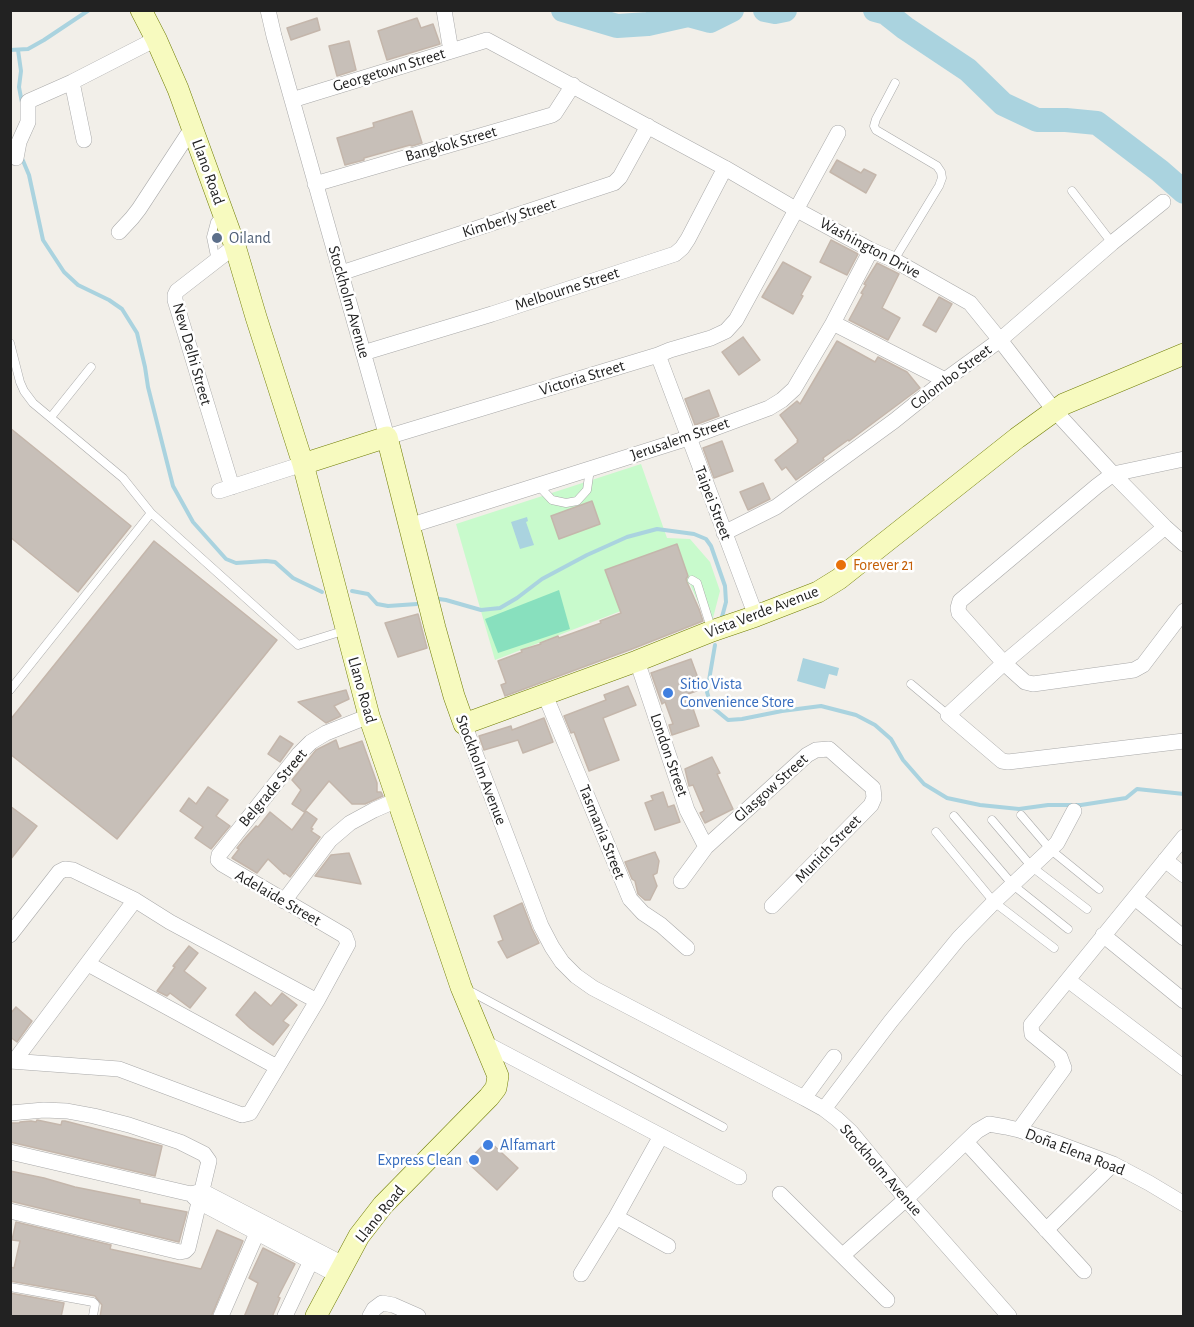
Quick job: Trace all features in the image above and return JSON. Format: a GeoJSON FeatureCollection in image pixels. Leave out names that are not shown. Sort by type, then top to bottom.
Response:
{"type":"FeatureCollection","features":[{"type":"Feature","properties":{"kind":"main road","name":"Llano Road"},"geometry":{"type":"LineString","coordinates":[[141,10],[178,89],[235,246],[303,464],[369,716],[461,987],[498,1076],[496,1088],[476,1111],[383,1204],[359,1236],[316,1317]]}},
{"type":"Feature","properties":{"kind":"main road","name":"Vista Verde Avenue"},"geometry":{"type":"LineString","coordinates":[[464,724],[637,662],[712,630],[818,592],[839,579],[1054,410],[1074,398],[1184,354]]}},
{"type":"Feature","properties":{"kind":"main road","name":"Victoria Street"},"geometry":{"type":"LineString","coordinates":[[303,464],[387,437]]}},
{"type":"Feature","properties":{"kind":"main road","name":"Stockholm Avenue"},"geometry":{"type":"LineString","coordinates":[[387,437],[445,667],[464,724]]}},
{"type":"Feature","properties":{"kind":"street","name":"Stockholm Avenue"},"geometry":{"type":"LineString","coordinates":[[268,10],[387,437]]}},
{"type":"Feature","properties":{"kind":"street"},"geometry":{"type":"LineString","coordinates":[[444,10],[451,51]]}},
{"type":"Feature","properties":{"kind":"street"},"geometry":{"type":"LineString","coordinates":[[16,158],[19,142],[28,122],[28,102],[156,39]]}},
{"type":"Feature","properties":{"kind":"street","name":"Georgetown Street"},"geometry":{"type":"LineString","coordinates":[[292,100],[487,40]]}},
{"type":"Feature","properties":{"kind":"street","name":"Washington Drive"},"geometry":{"type":"LineString","coordinates":[[487,40],[970,303],[1054,410],[1113,474],[1184,544]]}},
{"type":"Feature","properties":{"kind":"street"},"geometry":{"type":"LineString","coordinates":[[72,82],[84,140]]}},
{"type":"Feature","properties":{"kind":"street","name":"Bangkok Street"},"geometry":{"type":"LineString","coordinates":[[315,184],[552,115],[573,85]]}},
{"type":"Feature","properties":{"kind":"street","name":"Kimberly Street"},"geometry":{"type":"LineString","coordinates":[[340,273],[614,183],[620,177],[648,126]]}},
{"type":"Feature","properties":{"kind":"street"},"geometry":{"type":"LineString","coordinates":[[119,232],[132,219],[192,128]]}},
{"type":"Feature","properties":{"kind":"street","name":"Victoria Street"},"geometry":{"type":"LineString","coordinates":[[387,437],[658,355],[726,331],[736,320],[838,133]]}},
{"type":"Feature","properties":{"kind":"street","name":"Melbourne Street"},"geometry":{"type":"LineString","coordinates":[[363,353],[492,314],[675,254],[688,239],[725,168]]}},
{"type":"Feature","properties":{"kind":"street","name":"Colombo Street"},"geometry":{"type":"LineString","coordinates":[[724,533],[776,507],[894,421],[1000,340],[1112,243],[1164,202]]}},
{"type":"Feature","properties":{"kind":"street","name":"New Delhi Street"},"geometry":{"type":"LineString","coordinates":[[226,489],[175,295],[177,291],[235,246]]}},
{"type":"Feature","properties":{"kind":"street","name":"Jerusalem Street"},"geometry":{"type":"LineString","coordinates":[[409,526],[688,438],[769,408],[794,389],[833,323],[871,250]]}},
{"type":"Feature","properties":{"kind":"street"},"geometry":{"type":"LineString","coordinates":[[833,323],[945,380]]}},
{"type":"Feature","properties":{"kind":"street","name":"Taipei Street"},"geometry":{"type":"LineString","coordinates":[[658,355],[756,616]]}},
{"type":"Feature","properties":{"kind":"street"},"geometry":{"type":"LineString","coordinates":[[1184,459],[1113,474],[960,601],[958,608],[959,613],[1004,663],[1025,682],[1033,684],[1134,670],[1143,665],[1184,611]]}},
{"type":"Feature","properties":{"kind":"street","name":"Victoria Street"},"geometry":{"type":"LineString","coordinates":[[226,489],[303,464]]}},
{"type":"Feature","properties":{"kind":"street"},"geometry":{"type":"LineString","coordinates":[[1165,527],[1004,663],[948,715],[1002,761],[1008,762],[1184,741]]}},
{"type":"Feature","properties":{"kind":"street","name":"London Street"},"geometry":{"type":"LineString","coordinates":[[637,662],[687,810],[706,847]]}},
{"type":"Feature","properties":{"kind":"street","name":"Tasmania Street"},"geometry":{"type":"LineString","coordinates":[[546,695],[630,899],[643,913],[661,925],[687,948]]}},
{"type":"Feature","properties":{"kind":"street","name":"Belgrade Street"},"geometry":{"type":"LineString","coordinates":[[219,855],[311,742],[326,732],[369,716]]}},
{"type":"Feature","properties":{"kind":"street","name":"Stockholm Avenue"},"geometry":{"type":"LineString","coordinates":[[464,724],[541,926],[562,962],[593,988],[804,1098],[837,1119],[851,1132],[1009,1317]]}},
{"type":"Feature","properties":{"kind":"street","name":"Glasgow Street"},"geometry":{"type":"LineString","coordinates":[[681,881],[706,847],[807,755],[816,750],[829,749],[873,788]]}},
{"type":"Feature","properties":{"kind":"street","name":"Munich Street"},"geometry":{"type":"LineString","coordinates":[[772,906],[871,805],[874,798],[873,788]]}},
{"type":"Feature","properties":{"kind":"street"},"geometry":{"type":"LineString","coordinates":[[284,901],[330,840],[350,823],[397,800]]}},
{"type":"Feature","properties":{"kind":"street"},"geometry":{"type":"LineString","coordinates":[[824,1109],[891,1021],[972,923],[1051,850],[1063,834],[1074,811]]}},
{"type":"Feature","properties":{"kind":"street"},"geometry":{"type":"LineString","coordinates":[[1019,1130],[1064,1068],[1060,1057],[1032,1034],[1031,1025],[1184,837]]}},
{"type":"Feature","properties":{"kind":"street","name":"Adelaide Street"},"geometry":{"type":"LineString","coordinates":[[219,855],[218,860],[222,864],[345,936],[348,944],[317,1001]]}},
{"type":"Feature","properties":{"kind":"street"},"geometry":{"type":"LineString","coordinates":[[1165,860],[1184,875]]}},
{"type":"Feature","properties":{"kind":"street"},"geometry":{"type":"LineString","coordinates":[[10,935],[59,872],[64,869],[73,870],[135,900],[317,1001],[250,1113],[242,1115],[119,1069],[13,1060]]}},
{"type":"Feature","properties":{"kind":"street"},"geometry":{"type":"LineString","coordinates":[[1135,898],[1184,938]]}},
{"type":"Feature","properties":{"kind":"street"},"geometry":{"type":"LineString","coordinates":[[13,1060],[135,900]]}},
{"type":"Feature","properties":{"kind":"street"},"geometry":{"type":"LineString","coordinates":[[1103,935],[1184,1001]]}},
{"type":"Feature","properties":{"kind":"street"},"geometry":{"type":"LineString","coordinates":[[87,964],[277,1067]]}},
{"type":"Feature","properties":{"kind":"street"},"geometry":{"type":"LineString","coordinates":[[1068,980],[1183,1068]]}},
{"type":"Feature","properties":{"kind":"street"},"geometry":{"type":"LineString","coordinates":[[483,1042],[739,1177]]}},
{"type":"Feature","properties":{"kind":"street"},"geometry":{"type":"LineString","coordinates":[[804,1098],[834,1057]]}},
{"type":"Feature","properties":{"kind":"street"},"geometry":{"type":"LineString","coordinates":[[10,1113],[44,1110],[67,1111],[129,1125],[180,1142],[204,1154],[209,1161],[198,1196],[188,1248],[185,1251],[180,1252],[10,1211]]}},
{"type":"Feature","properties":{"kind":"street","name":"Doña Elena Road"},"geometry":{"type":"LineString","coordinates":[[843,1255],[977,1131],[989,1125],[1019,1130],[1113,1164],[1184,1204]]}},
{"type":"Feature","properties":{"kind":"street"},"geometry":{"type":"LineString","coordinates":[[581,1274],[662,1136]]}},
{"type":"Feature","properties":{"kind":"street"},"geometry":{"type":"LineString","coordinates":[[966,1142],[1084,1271]]}},
{"type":"Feature","properties":{"kind":"street"},"geometry":{"type":"LineString","coordinates":[[10,1152],[198,1196],[340,1270]]}},
{"type":"Feature","properties":{"kind":"street"},"geometry":{"type":"LineString","coordinates":[[1046,1230],[1113,1164]]}},
{"type":"Feature","properties":{"kind":"street"},"geometry":{"type":"LineString","coordinates":[[780,1194],[887,1300]]}},
{"type":"Feature","properties":{"kind":"street"},"geometry":{"type":"LineString","coordinates":[[198,1196],[257,1233],[311,1261],[340,1270]]}},
{"type":"Feature","properties":{"kind":"street"},"geometry":{"type":"LineString","coordinates":[[616,1217],[668,1246]]}},
{"type":"Feature","properties":{"kind":"street"},"geometry":{"type":"LineString","coordinates":[[221,1317],[257,1233]]}},
{"type":"Feature","properties":{"kind":"street"},"geometry":{"type":"LineString","coordinates":[[285,1317],[311,1261]]}},
{"type":"Feature","properties":{"kind":"street"},"geometry":{"type":"LineString","coordinates":[[370,1317],[381,1303],[393,1305],[418,1317]]}},
{"type":"Feature","properties":{"kind":"lane"},"geometry":{"type":"LineString","coordinates":[[894,260],[942,178],[937,166],[876,130],[874,126],[895,83]]}},
{"type":"Feature","properties":{"kind":"lane"},"geometry":{"type":"LineString","coordinates":[[1072,191],[1112,243]]}},
{"type":"Feature","properties":{"kind":"lane"},"geometry":{"type":"LineString","coordinates":[[216,262],[211,237],[212,229],[223,213]]}},
{"type":"Feature","properties":{"kind":"lane"},"geometry":{"type":"LineString","coordinates":[[10,343],[20,382],[33,403],[123,478],[151,513],[298,645],[346,630]]}},
{"type":"Feature","properties":{"kind":"lane"},"geometry":{"type":"LineString","coordinates":[[51,417],[91,367]]}},
{"type":"Feature","properties":{"kind":"lane"},"geometry":{"type":"LineString","coordinates":[[538,485],[552,500],[566,503],[577,501],[587,490],[590,469]]}},
{"type":"Feature","properties":{"kind":"lane"},"geometry":{"type":"LineString","coordinates":[[10,690],[151,513]]}},
{"type":"Feature","properties":{"kind":"lane"},"geometry":{"type":"LineString","coordinates":[[692,580],[697,583],[712,630]]}},
{"type":"Feature","properties":{"kind":"lane"},"geometry":{"type":"LineString","coordinates":[[911,684],[948,715]]}},
{"type":"Feature","properties":{"kind":"lane"},"geometry":{"type":"LineString","coordinates":[[1021,815],[1051,850],[1099,889]]}},
{"type":"Feature","properties":{"kind":"lane"},"geometry":{"type":"LineString","coordinates":[[954,816],[1013,885],[1068,929]]}},
{"type":"Feature","properties":{"kind":"lane"},"geometry":{"type":"LineString","coordinates":[[992,820],[1032,867],[1087,909]]}},
{"type":"Feature","properties":{"kind":"lane"},"geometry":{"type":"LineString","coordinates":[[936,832],[994,902],[1054,948]]}},
{"type":"Feature","properties":{"kind":"lane"},"geometry":{"type":"LineString","coordinates":[[461,987],[723,1127]]}},
{"type":"Feature","properties":{"kind":"lane"},"geometry":{"type":"LineString","coordinates":[[10,1287],[93,1302],[93,1317]]}},
{"type":"Feature","properties":{"kind":"green space"},"geometry":{"type":"Polygon","coordinates":[[[641,464],[667,538],[690,539],[710,562],[720,591],[713,618],[706,620],[690,584],[495,660],[456,524],[641,464]]]}},
{"type":"Feature","properties":{"kind":"green space"},"geometry":{"type":"Polygon","coordinates":[[[559,590],[570,629],[498,653],[485,619],[559,590]]]}},
{"type":"Feature","properties":{"kind":"water"},"geometry":{"type":"Polygon","coordinates":[[[527,517],[526,522],[534,545],[520,549],[511,522],[527,517]]]}},
{"type":"Feature","properties":{"kind":"water"},"geometry":{"type":"Polygon","coordinates":[[[803,658],[839,668],[837,676],[829,674],[825,689],[797,681],[803,658]]]}},
{"type":"Feature","properties":{"kind":"building"},"geometry":{"type":"Polygon","coordinates":[[[317,18],[320,30],[291,40],[287,28],[317,18]]]}},
{"type":"Feature","properties":{"kind":"building"},"geometry":{"type":"Polygon","coordinates":[[[417,18],[421,28],[433,24],[440,44],[387,60],[378,31],[417,18]]]}},
{"type":"Feature","properties":{"kind":"building"},"geometry":{"type":"Polygon","coordinates":[[[349,41],[356,70],[337,76],[329,46],[349,41]]]}},
{"type":"Feature","properties":{"kind":"building"},"geometry":{"type":"Polygon","coordinates":[[[412,111],[422,143],[345,165],[337,138],[374,127],[373,123],[412,111]]]}},
{"type":"Feature","properties":{"kind":"building"},"geometry":{"type":"Polygon","coordinates":[[[837,160],[861,173],[864,169],[876,175],[866,193],[830,172],[837,160]]]}},
{"type":"Feature","properties":{"kind":"building"},"geometry":{"type":"Polygon","coordinates":[[[831,240],[858,254],[847,275],[820,262],[831,240]]]}},
{"type":"Feature","properties":{"kind":"building"},"geometry":{"type":"Polygon","coordinates":[[[783,262],[811,277],[793,314],[762,297],[783,262]]]}},
{"type":"Feature","properties":{"kind":"building"},"geometry":{"type":"Polygon","coordinates":[[[877,263],[899,274],[882,308],[900,318],[888,340],[849,320],[863,294],[861,293],[866,285],[864,284],[877,263]]]}},
{"type":"Feature","properties":{"kind":"building"},"geometry":{"type":"Polygon","coordinates":[[[939,297],[952,304],[936,332],[923,325],[939,297]]]}},
{"type":"Feature","properties":{"kind":"building"},"geometry":{"type":"Polygon","coordinates":[[[743,337],[760,360],[739,375],[722,352],[743,337]]]}},
{"type":"Feature","properties":{"kind":"building"},"geometry":{"type":"Polygon","coordinates":[[[837,341],[875,362],[878,357],[907,372],[920,388],[796,480],[786,467],[782,470],[775,460],[798,442],[780,415],[797,401],[800,404],[837,341]]]}},
{"type":"Feature","properties":{"kind":"building"},"geometry":{"type":"Polygon","coordinates":[[[709,390],[719,416],[695,425],[685,399],[709,390]]]}},
{"type":"Feature","properties":{"kind":"building"},"geometry":{"type":"Polygon","coordinates":[[[10,428],[131,526],[78,592],[10,537],[10,428]]]}},
{"type":"Feature","properties":{"kind":"building"},"geometry":{"type":"Polygon","coordinates":[[[722,441],[733,471],[714,478],[703,448],[722,441]]]}},
{"type":"Feature","properties":{"kind":"building"},"geometry":{"type":"Polygon","coordinates":[[[763,483],[770,499],[748,510],[740,492],[763,483]]]}},
{"type":"Feature","properties":{"kind":"building"},"geometry":{"type":"Polygon","coordinates":[[[592,501],[600,524],[559,539],[551,516],[592,501]]]}},
{"type":"Feature","properties":{"kind":"building"},"geometry":{"type":"Polygon","coordinates":[[[154,541],[277,640],[117,839],[10,754],[10,720],[154,541]]]}},
{"type":"Feature","properties":{"kind":"building"},"geometry":{"type":"Polygon","coordinates":[[[677,544],[688,576],[687,582],[703,621],[505,696],[501,685],[506,683],[498,661],[558,636],[559,638],[601,623],[600,621],[621,613],[605,570],[677,544]]]}},
{"type":"Feature","properties":{"kind":"building"},"geometry":{"type":"Polygon","coordinates":[[[418,614],[427,648],[398,657],[385,623],[418,614]]]}},
{"type":"Feature","properties":{"kind":"building"},"geometry":{"type":"Polygon","coordinates":[[[691,659],[702,689],[688,694],[699,726],[672,735],[669,725],[673,724],[665,702],[662,704],[651,673],[691,659]]]}},
{"type":"Feature","properties":{"kind":"building"},"geometry":{"type":"Polygon","coordinates":[[[628,686],[636,705],[603,718],[619,760],[589,771],[574,732],[571,733],[564,716],[606,700],[604,695],[628,686]]]}},
{"type":"Feature","properties":{"kind":"building"},"geometry":{"type":"Polygon","coordinates":[[[346,690],[349,699],[334,706],[341,716],[326,723],[298,702],[346,690]]]}},
{"type":"Feature","properties":{"kind":"building"},"geometry":{"type":"Polygon","coordinates":[[[544,718],[553,742],[523,753],[518,740],[484,750],[479,736],[511,726],[512,730],[544,718]]]}},
{"type":"Feature","properties":{"kind":"building"},"geometry":{"type":"Polygon","coordinates":[[[280,736],[293,744],[280,762],[268,754],[280,736]]]}},
{"type":"Feature","properties":{"kind":"building"},"geometry":{"type":"Polygon","coordinates":[[[336,740],[339,749],[362,741],[377,783],[377,792],[381,792],[383,796],[365,804],[352,804],[329,781],[304,812],[292,804],[301,790],[292,780],[316,750],[336,740]]]}},
{"type":"Feature","properties":{"kind":"building"},"geometry":{"type":"Polygon","coordinates":[[[712,757],[733,809],[705,823],[700,813],[704,811],[693,785],[689,786],[685,769],[712,757]]]}},
{"type":"Feature","properties":{"kind":"building"},"geometry":{"type":"Polygon","coordinates":[[[208,787],[228,800],[216,816],[230,826],[211,849],[195,838],[203,827],[180,811],[189,798],[196,804],[208,787]]]}},
{"type":"Feature","properties":{"kind":"building"},"geometry":{"type":"Polygon","coordinates":[[[663,792],[668,807],[674,805],[680,822],[655,830],[645,803],[653,800],[651,796],[663,792]]]}},
{"type":"Feature","properties":{"kind":"building"},"geometry":{"type":"Polygon","coordinates":[[[10,806],[37,826],[10,860],[10,806]]]}},
{"type":"Feature","properties":{"kind":"building"},"geometry":{"type":"Polygon","coordinates":[[[306,811],[317,819],[311,831],[320,837],[290,877],[268,859],[257,873],[232,858],[246,837],[270,812],[292,830],[306,811]]]}},
{"type":"Feature","properties":{"kind":"building"},"geometry":{"type":"Polygon","coordinates":[[[655,852],[659,861],[657,873],[653,875],[657,886],[650,900],[645,900],[638,894],[635,881],[625,862],[655,852]]]}},
{"type":"Feature","properties":{"kind":"building"},"geometry":{"type":"Polygon","coordinates":[[[349,853],[361,884],[315,876],[331,855],[349,853]]]}},
{"type":"Feature","properties":{"kind":"building"},"geometry":{"type":"Polygon","coordinates":[[[522,903],[539,943],[507,958],[498,942],[503,940],[494,916],[522,903]]]}},
{"type":"Feature","properties":{"kind":"building"},"geometry":{"type":"Polygon","coordinates":[[[189,946],[198,953],[184,971],[206,988],[190,1008],[170,993],[167,996],[157,991],[189,946]]]}},
{"type":"Feature","properties":{"kind":"building"},"geometry":{"type":"Polygon","coordinates":[[[255,992],[271,1006],[282,993],[297,1005],[283,1021],[289,1025],[273,1045],[236,1015],[255,992]]]}},
{"type":"Feature","properties":{"kind":"building"},"geometry":{"type":"Polygon","coordinates":[[[16,1007],[32,1021],[17,1042],[10,1037],[10,1014],[16,1007]]]}},
{"type":"Feature","properties":{"kind":"building"},"geometry":{"type":"Polygon","coordinates":[[[37,1120],[61,1125],[62,1121],[65,1121],[162,1146],[155,1176],[10,1142],[10,1123],[36,1122],[37,1120]]]}},
{"type":"Feature","properties":{"kind":"building"},"geometry":{"type":"Polygon","coordinates":[[[488,1140],[518,1168],[497,1190],[467,1162],[488,1140]]]}},
{"type":"Feature","properties":{"kind":"building"},"geometry":{"type":"Polygon","coordinates":[[[10,1171],[140,1200],[140,1203],[187,1212],[179,1242],[10,1201],[10,1171]]]}},
{"type":"Feature","properties":{"kind":"building"},"geometry":{"type":"Polygon","coordinates":[[[16,1222],[111,1245],[110,1249],[201,1269],[217,1230],[243,1241],[211,1317],[100,1317],[102,1305],[95,1296],[10,1281],[10,1267],[14,1268],[20,1241],[12,1240],[16,1222]]]}},
{"type":"Feature","properties":{"kind":"building"},"geometry":{"type":"Polygon","coordinates":[[[263,1248],[295,1264],[278,1297],[280,1298],[272,1317],[244,1317],[258,1283],[249,1278],[263,1248]]]}},
{"type":"Feature","properties":{"kind":"building"},"geometry":{"type":"Polygon","coordinates":[[[10,1293],[64,1303],[61,1317],[10,1317],[10,1293]]]}},
{"type":"Feature","properties":{"kind":"waterway"},"geometry":{"type":"LineString","coordinates":[[10,50],[28,49],[89,10]]}},
{"type":"Feature","properties":{"kind":"waterway"},"geometry":{"type":"LineString","coordinates":[[563,10],[617,26],[648,24],[688,15],[710,21],[732,10]]}},
{"type":"Feature","properties":{"kind":"waterway"},"geometry":{"type":"LineString","coordinates":[[765,10],[775,12],[785,10]]}},
{"type":"Feature","properties":{"kind":"waterway"},"geometry":{"type":"LineString","coordinates":[[875,10],[886,13],[968,70],[1003,104],[1037,120],[1097,123],[1184,192]]}},
{"type":"Feature","properties":{"kind":"waterway"},"geometry":{"type":"LineString","coordinates":[[18,50],[22,103]]}},
{"type":"Feature","properties":{"kind":"waterway"},"geometry":{"type":"LineString","coordinates":[[21,156],[29,175],[43,240],[64,272],[78,285],[122,309],[137,333],[173,486],[193,522],[226,559],[236,563],[275,562],[293,578],[322,592]]}},
{"type":"Feature","properties":{"kind":"waterway"},"geometry":{"type":"LineString","coordinates":[[439,599],[481,610],[500,608],[542,579],[587,555],[627,537],[657,529],[694,534],[706,539],[711,546],[725,586],[726,602],[722,617]]}},
{"type":"Feature","properties":{"kind":"waterway"},"geometry":{"type":"LineString","coordinates":[[352,591],[368,594],[377,604],[388,606],[417,604]]}},
{"type":"Feature","properties":{"kind":"waterway"},"geometry":{"type":"LineString","coordinates":[[715,645],[707,692],[711,706],[728,720],[821,706],[856,715],[875,725],[891,739],[903,760],[924,784],[947,798],[980,805],[1019,809],[1048,805],[1081,805],[1126,798],[1137,789],[1184,794]]}},
{"type":"Feature","properties":{"kind":"place","name":"Oiland"},"geometry":{"type":"Point","coordinates":[217,238]}},
{"type":"Feature","properties":{"kind":"place","name":"Forever 21"},"geometry":{"type":"Point","coordinates":[841,565]}},
{"type":"Feature","properties":{"kind":"place","name":"Sitio Vista Convenience Store"},"geometry":{"type":"Point","coordinates":[668,693]}},
{"type":"Feature","properties":{"kind":"place","name":"Alfamart"},"geometry":{"type":"Point","coordinates":[488,1145]}},
{"type":"Feature","properties":{"kind":"place","name":"Express Clean"},"geometry":{"type":"Point","coordinates":[474,1160]}}]}
